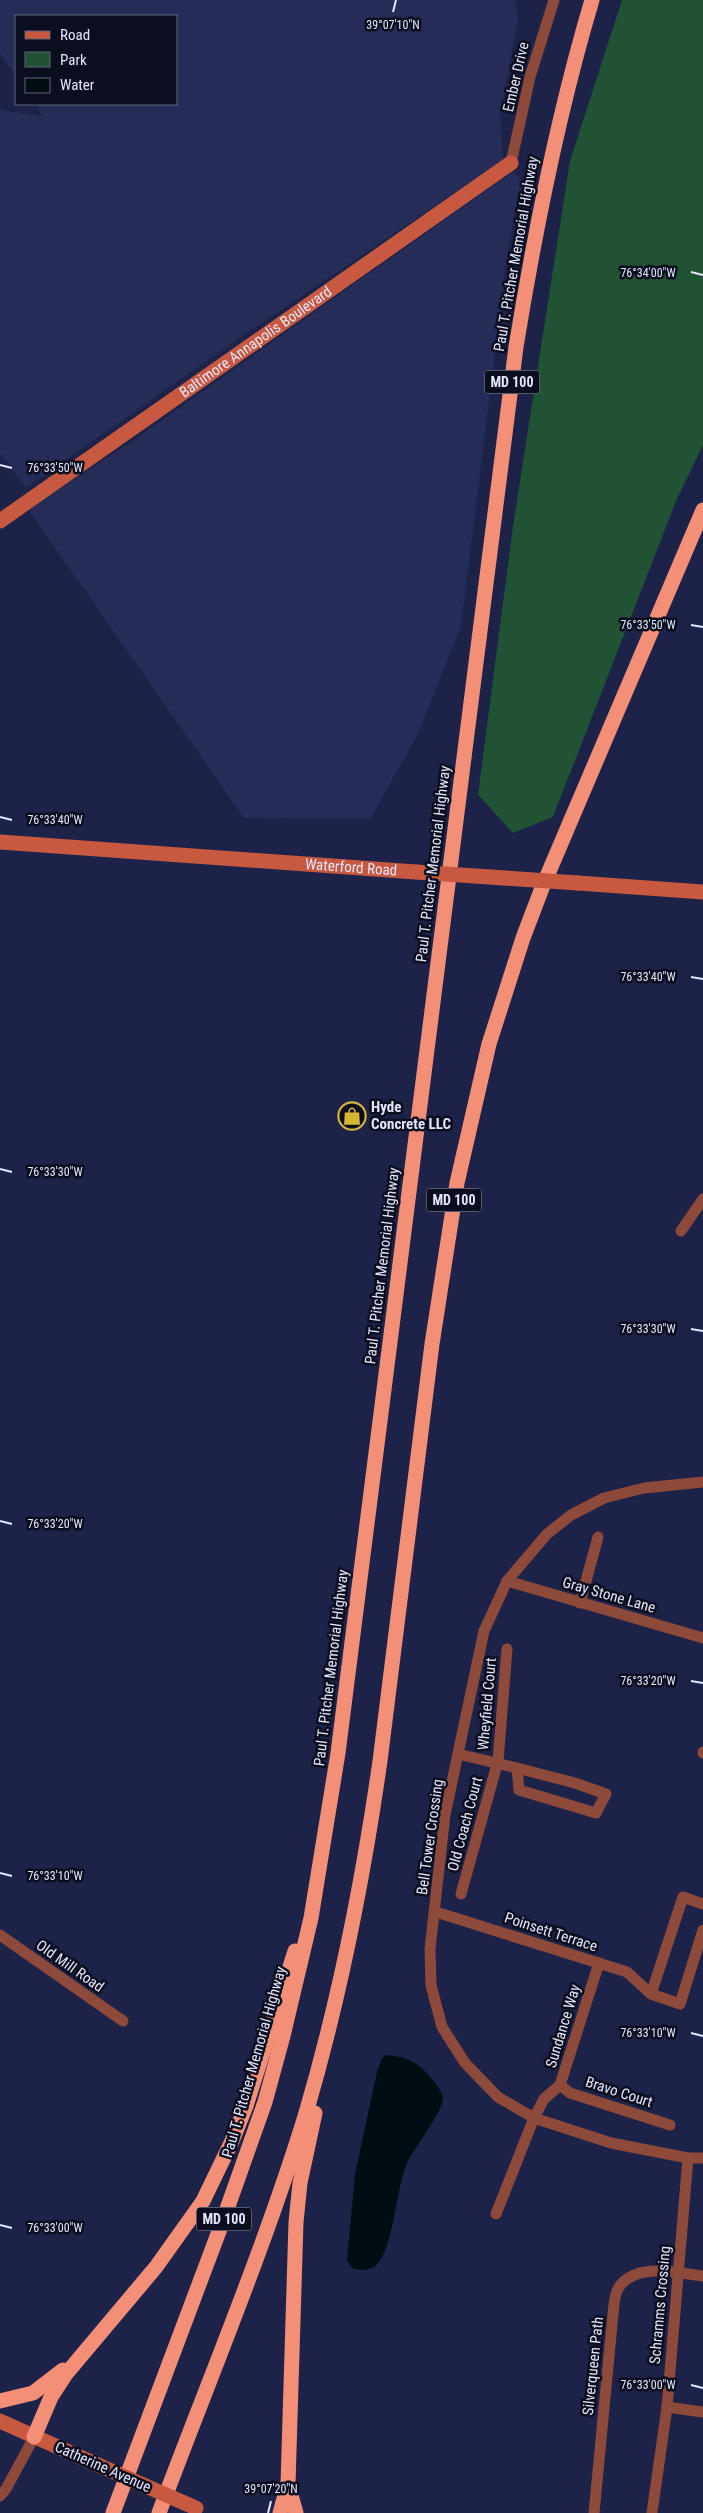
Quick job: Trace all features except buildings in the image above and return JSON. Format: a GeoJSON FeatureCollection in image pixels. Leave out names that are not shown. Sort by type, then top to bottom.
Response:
{"type":"FeatureCollection","features":[{"type":"Feature","properties":{"kind":"highway","name":"Paul T. Pitcher Memorial Highway"},"geometry":{"type":"LineString","coordinates":[[113,2513],[248,2152],[283,2036],[311,1918],[338,1753],[516,347],[544,186],[562,109],[592,0]]}},
{"type":"Feature","properties":{"kind":"highway","name":"MD 100"},"geometry":{"type":"LineString","coordinates":[[159,2513],[285,2175],[305,2113],[344,1968],[370,1832],[443,1261],[470,1121],[505,992],[542,888],[703,510]]}},
{"type":"Feature","properties":{"kind":"highway"},"geometry":{"type":"LineString","coordinates":[[34,2437],[51,2397],[182,2233],[220,2167],[246,2106],[294,1953],[311,1918]]}},
{"type":"Feature","properties":{"kind":"highway"},"geometry":{"type":"LineString","coordinates":[[280,2513],[288,2484],[296,2222],[300,2182],[332,2047],[344,1968]]}},
{"type":"Feature","properties":{"kind":"highway"},"geometry":{"type":"LineString","coordinates":[[0,2400],[33,2393],[47,2384],[92,2344]]}},
{"type":"Feature","properties":{"kind":"highway"},"geometry":{"type":"LineString","coordinates":[[288,2484],[296,2513]]}},
{"type":"Feature","properties":{"kind":"street","name":"Ember Drive"},"geometry":{"type":"LineString","coordinates":[[511,163],[530,77],[554,0]]}},
{"type":"Feature","properties":{"kind":"street","name":"Baltimore Annapolis Boulevard"},"geometry":{"type":"LineString","coordinates":[[0,521],[511,163]]}},
{"type":"Feature","properties":{"kind":"street","name":"Waterford Road"},"geometry":{"type":"LineString","coordinates":[[0,842],[703,892]]}},
{"type":"Feature","properties":{"kind":"street"},"geometry":{"type":"LineString","coordinates":[[681,1231],[703,1200]]}},
{"type":"Feature","properties":{"kind":"street","name":"Bell Tower Crossing"},"geometry":{"type":"LineString","coordinates":[[703,1482],[644,1488],[604,1498],[571,1515],[547,1534],[507,1582],[484,1632],[445,1815],[436,1912],[430,1948],[431,1985],[442,2027],[465,2064],[498,2096],[534,2118],[610,2143],[688,2158],[703,2158]]}},
{"type":"Feature","properties":{"kind":"street"},"geometry":{"type":"LineString","coordinates":[[580,1603],[598,1537]]}},
{"type":"Feature","properties":{"kind":"street","name":"Gray Stone Lane"},"geometry":{"type":"LineString","coordinates":[[507,1582],[703,1638]]}},
{"type":"Feature","properties":{"kind":"street","name":"Wheyfield Court"},"geometry":{"type":"LineString","coordinates":[[498,1762],[506,1649]]}},
{"type":"Feature","properties":{"kind":"street"},"geometry":{"type":"LineString","coordinates":[[458,1754],[498,1762],[575,1783],[606,1794],[596,1813],[519,1790],[517,1768]]}},
{"type":"Feature","properties":{"kind":"street","name":"Old Coach Court"},"geometry":{"type":"LineString","coordinates":[[461,1894],[498,1762]]}},
{"type":"Feature","properties":{"kind":"street"},"geometry":{"type":"LineString","coordinates":[[651,1994],[683,1898],[703,1904]]}},
{"type":"Feature","properties":{"kind":"street","name":"Poinsett Terrace"},"geometry":{"type":"LineString","coordinates":[[436,1912],[627,1972],[651,1994],[680,2004],[703,1930]]}},
{"type":"Feature","properties":{"kind":"street","name":"Old Mill Road"},"geometry":{"type":"LineString","coordinates":[[0,1935],[123,2021]]}},
{"type":"Feature","properties":{"kind":"street","name":"Sundance Way"},"geometry":{"type":"LineString","coordinates":[[496,2214],[534,2118],[544,2099],[560,2085],[599,1963]]}},
{"type":"Feature","properties":{"kind":"street","name":"Bravo Court"},"geometry":{"type":"LineString","coordinates":[[560,2085],[570,2093],[670,2125]]}},
{"type":"Feature","properties":{"kind":"street","name":"Schramms Crossing"},"geometry":{"type":"LineString","coordinates":[[652,2513],[667,2406],[688,2158]]}},
{"type":"Feature","properties":{"kind":"street","name":"Silverqueen Path"},"geometry":{"type":"LineString","coordinates":[[594,2513],[613,2314],[618,2288],[630,2277],[646,2271],[678,2273]]}},
{"type":"Feature","properties":{"kind":"street"},"geometry":{"type":"LineString","coordinates":[[678,2273],[703,2276]]}},
{"type":"Feature","properties":{"kind":"street"},"geometry":{"type":"LineString","coordinates":[[667,2406],[703,2412]]}},
{"type":"Feature","properties":{"kind":"street","name":"Catherine Avenue"},"geometry":{"type":"LineString","coordinates":[[0,2421],[201,2511]]}},
{"type":"Feature","properties":{"kind":"street"},"geometry":{"type":"LineString","coordinates":[[0,2496],[6,2489],[34,2437]]}},
{"type":"Feature","properties":{"kind":"shaded area"},"geometry":{"type":"Polygon","coordinates":[[[0,0],[515,0],[518,19],[500,114],[503,160],[238,339],[26,488],[0,453],[0,110],[43,116],[36,105],[178,105],[178,15],[15,15],[15,75],[0,53],[0,0]]]}},
{"type":"Feature","properties":{"kind":"shaded area"},"geometry":{"type":"Polygon","coordinates":[[[512,172],[521,179],[507,256],[461,626],[418,734],[370,819],[244,818],[28,509],[137,438],[512,172]]]}},
{"type":"Feature","properties":{"kind":"green space"},"geometry":{"type":"Polygon","coordinates":[[[622,0],[703,0],[703,445],[676,501],[553,817],[513,833],[478,795],[513,526],[570,161],[622,0]]]}},
{"type":"Feature","properties":{"kind":"water"},"geometry":{"type":"Polygon","coordinates":[[[386,2055],[415,2063],[436,2084],[443,2097],[439,2111],[407,2163],[400,2187],[392,2229],[384,2253],[379,2262],[373,2267],[367,2270],[359,2270],[352,2268],[347,2260],[355,2174],[377,2072],[382,2058],[386,2055]]]}},
{"type":"Feature","properties":{"kind":"place","name":"Hyde Concrete LLC"},"geometry":{"type":"Point","coordinates":[352,1116]}}]}
